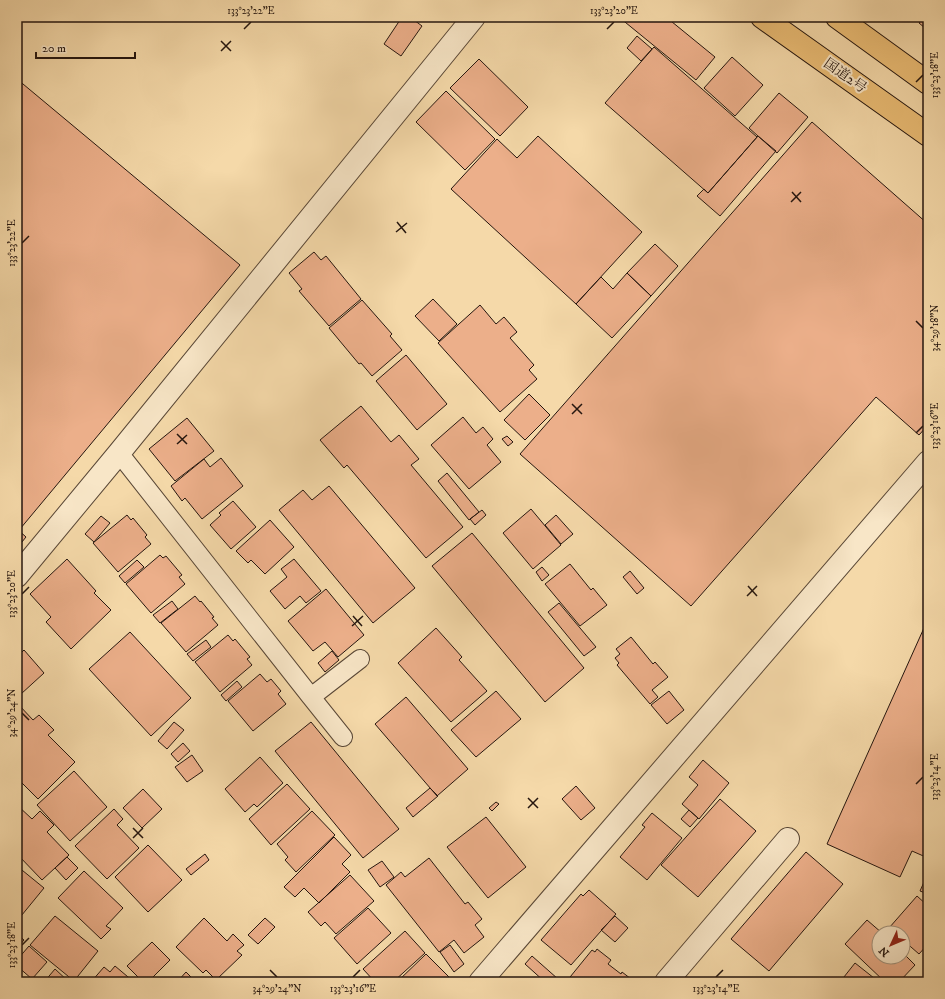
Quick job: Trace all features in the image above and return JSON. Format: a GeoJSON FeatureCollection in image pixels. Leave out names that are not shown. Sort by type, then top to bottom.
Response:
{"type":"FeatureCollection","features":[{"type":"Feature","properties":{"kind":"highway","name":"国道2号"},"geometry":{"type":"LineString","coordinates":[[762,17],[928,135]]}},
{"type":"Feature","properties":{"kind":"highway"},"geometry":{"type":"LineString","coordinates":[[837,17],[928,82]]}},
{"type":"Feature","properties":{"kind":"street"},"geometry":{"type":"LineString","coordinates":[[17,576],[474,17]]}},
{"type":"Feature","properties":{"kind":"street"},"geometry":{"type":"LineString","coordinates":[[480,982],[928,462]]}},
{"type":"Feature","properties":{"kind":"street"},"geometry":{"type":"LineString","coordinates":[[666,982],[788,839]]}},
{"type":"Feature","properties":{"kind":"lane"},"geometry":{"type":"LineString","coordinates":[[119,452],[310,697],[343,737]]}},
{"type":"Feature","properties":{"kind":"lane"},"geometry":{"type":"LineString","coordinates":[[310,697],[360,658]]}},
{"type":"Feature","properties":{"kind":"building"},"geometry":{"type":"Polygon","coordinates":[[[402,17],[410,17],[422,26],[401,56],[384,44],[402,17]]]}},
{"type":"Feature","properties":{"kind":"building"},"geometry":{"type":"Polygon","coordinates":[[[666,17],[715,57],[696,80],[620,18],[666,17]]]}},
{"type":"Feature","properties":{"kind":"building"},"geometry":{"type":"Polygon","coordinates":[[[923,17],[928,17],[928,25],[925,28],[919,23],[923,17]]]}},
{"type":"Feature","properties":{"kind":"building"},"geometry":{"type":"Polygon","coordinates":[[[637,36],[652,49],[641,61],[627,48],[637,36]]]}},
{"type":"Feature","properties":{"kind":"building"},"geometry":{"type":"Polygon","coordinates":[[[654,47],[757,137],[708,193],[605,103],[654,47]]]}},
{"type":"Feature","properties":{"kind":"building"},"geometry":{"type":"Polygon","coordinates":[[[732,57],[763,85],[735,116],[704,88],[732,57]]]}},
{"type":"Feature","properties":{"kind":"building"},"geometry":{"type":"Polygon","coordinates":[[[479,59],[528,107],[500,136],[450,88],[479,59]]]}},
{"type":"Feature","properties":{"kind":"building"},"geometry":{"type":"Polygon","coordinates":[[[17,79],[240,265],[20,529],[17,526],[17,79]]]}},
{"type":"Feature","properties":{"kind":"building"},"geometry":{"type":"Polygon","coordinates":[[[446,91],[495,139],[465,170],[416,122],[446,91]]]}},
{"type":"Feature","properties":{"kind":"building"},"geometry":{"type":"Polygon","coordinates":[[[779,93],[808,117],[777,153],[749,128],[779,93]]]}},
{"type":"Feature","properties":{"kind":"building"},"geometry":{"type":"Polygon","coordinates":[[[812,122],[928,224],[928,425],[919,435],[876,397],[691,606],[520,454],[812,122]]]}},
{"type":"Feature","properties":{"kind":"building"},"geometry":{"type":"Polygon","coordinates":[[[538,136],[642,232],[576,304],[451,189],[497,139],[517,158],[538,136]]]}},
{"type":"Feature","properties":{"kind":"building"},"geometry":{"type":"Polygon","coordinates":[[[758,136],[776,151],[720,216],[697,196],[704,189],[708,193],[758,136]]]}},
{"type":"Feature","properties":{"kind":"building"},"geometry":{"type":"Polygon","coordinates":[[[655,244],[678,266],[651,296],[627,273],[655,244]]]}},
{"type":"Feature","properties":{"kind":"building"},"geometry":{"type":"Polygon","coordinates":[[[314,252],[321,260],[326,256],[361,299],[329,326],[299,291],[302,289],[289,273],[314,252]]]}},
{"type":"Feature","properties":{"kind":"building"},"geometry":{"type":"Polygon","coordinates":[[[627,273],[651,296],[612,338],[576,304],[601,277],[613,289],[627,273]]]}},
{"type":"Feature","properties":{"kind":"building"},"geometry":{"type":"Polygon","coordinates":[[[433,299],[457,324],[439,341],[415,316],[433,299]]]}},
{"type":"Feature","properties":{"kind":"building"},"geometry":{"type":"Polygon","coordinates":[[[362,300],[392,334],[390,336],[402,350],[372,376],[361,363],[359,364],[329,328],[362,300]]]}},
{"type":"Feature","properties":{"kind":"building"},"geometry":{"type":"Polygon","coordinates":[[[480,305],[496,324],[504,317],[517,332],[510,338],[534,365],[529,370],[537,379],[500,412],[438,343],[480,305]]]}},
{"type":"Feature","properties":{"kind":"building"},"geometry":{"type":"Polygon","coordinates":[[[406,355],[447,404],[417,430],[376,381],[406,355]]]}},
{"type":"Feature","properties":{"kind":"building"},"geometry":{"type":"Polygon","coordinates":[[[529,394],[550,415],[525,440],[504,420],[529,394]]]}},
{"type":"Feature","properties":{"kind":"building"},"geometry":{"type":"Polygon","coordinates":[[[361,406],[391,442],[399,435],[419,459],[411,465],[463,527],[426,558],[347,465],[344,468],[320,440],[361,406]]]}},
{"type":"Feature","properties":{"kind":"building"},"geometry":{"type":"Polygon","coordinates":[[[463,417],[476,433],[483,427],[493,439],[487,445],[501,462],[469,489],[431,445],[463,417]]]}},
{"type":"Feature","properties":{"kind":"building"},"geometry":{"type":"Polygon","coordinates":[[[187,418],[214,451],[175,481],[149,449],[187,418]]]}},
{"type":"Feature","properties":{"kind":"building"},"geometry":{"type":"Polygon","coordinates":[[[507,436],[513,442],[508,446],[502,439],[507,436]]]}},
{"type":"Feature","properties":{"kind":"building"},"geometry":{"type":"Polygon","coordinates":[[[221,458],[243,486],[202,519],[185,498],[182,501],[171,486],[204,459],[210,467],[221,458]]]}},
{"type":"Feature","properties":{"kind":"building"},"geometry":{"type":"Polygon","coordinates":[[[447,473],[479,512],[469,520],[438,481],[447,473]]]}},
{"type":"Feature","properties":{"kind":"building"},"geometry":{"type":"Polygon","coordinates":[[[329,486],[415,588],[373,623],[279,510],[303,490],[312,500],[329,486]]]}},
{"type":"Feature","properties":{"kind":"building"},"geometry":{"type":"Polygon","coordinates":[[[233,501],[256,527],[231,549],[210,525],[221,515],[219,513],[233,501]]]}},
{"type":"Feature","properties":{"kind":"building"},"geometry":{"type":"Polygon","coordinates":[[[531,509],[561,545],[533,569],[503,533],[531,509]]]}},
{"type":"Feature","properties":{"kind":"building"},"geometry":{"type":"Polygon","coordinates":[[[482,510],[486,515],[475,525],[470,519],[482,510]]]}},
{"type":"Feature","properties":{"kind":"building"},"geometry":{"type":"Polygon","coordinates":[[[127,515],[131,520],[133,518],[147,535],[145,537],[151,544],[118,572],[93,543],[127,515]]]}},
{"type":"Feature","properties":{"kind":"building"},"geometry":{"type":"Polygon","coordinates":[[[556,515],[573,534],[561,544],[545,525],[556,515]]]}},
{"type":"Feature","properties":{"kind":"building"},"geometry":{"type":"Polygon","coordinates":[[[101,516],[110,523],[94,542],[85,534],[101,516]]]}},
{"type":"Feature","properties":{"kind":"building"},"geometry":{"type":"Polygon","coordinates":[[[270,520],[294,547],[265,574],[251,560],[248,563],[236,551],[270,520]]]}},
{"type":"Feature","properties":{"kind":"building"},"geometry":{"type":"Polygon","coordinates":[[[17,529],[26,537],[17,548],[17,529]]]}},
{"type":"Feature","properties":{"kind":"building"},"geometry":{"type":"Polygon","coordinates":[[[472,533],[584,668],[545,702],[432,566],[472,533]]]}},
{"type":"Feature","properties":{"kind":"building"},"geometry":{"type":"Polygon","coordinates":[[[160,555],[163,558],[166,556],[182,575],[179,577],[185,584],[151,613],[126,584],[160,555]]]}},
{"type":"Feature","properties":{"kind":"building"},"geometry":{"type":"Polygon","coordinates":[[[67,559],[96,591],[94,593],[111,610],[71,649],[46,622],[51,617],[30,594],[67,559]]]}},
{"type":"Feature","properties":{"kind":"building"},"geometry":{"type":"Polygon","coordinates":[[[294,559],[321,591],[306,603],[300,596],[285,609],[270,591],[287,577],[281,569],[294,559]]]}},
{"type":"Feature","properties":{"kind":"building"},"geometry":{"type":"Polygon","coordinates":[[[137,560],[144,567],[125,583],[119,576],[137,560]]]}},
{"type":"Feature","properties":{"kind":"building"},"geometry":{"type":"Polygon","coordinates":[[[570,564],[591,590],[593,588],[607,605],[580,626],[545,584],[570,564]]]}},
{"type":"Feature","properties":{"kind":"building"},"geometry":{"type":"Polygon","coordinates":[[[542,567],[549,575],[542,581],[536,572],[542,567]]]}},
{"type":"Feature","properties":{"kind":"building"},"geometry":{"type":"Polygon","coordinates":[[[630,571],[644,588],[637,594],[623,577],[630,571]]]}},
{"type":"Feature","properties":{"kind":"building"},"geometry":{"type":"Polygon","coordinates":[[[326,589],[364,635],[338,657],[325,642],[313,651],[288,621],[326,589]]]}},
{"type":"Feature","properties":{"kind":"building"},"geometry":{"type":"Polygon","coordinates":[[[195,596],[214,617],[212,618],[218,625],[186,652],[161,623],[195,596]]]}},
{"type":"Feature","properties":{"kind":"building"},"geometry":{"type":"Polygon","coordinates":[[[172,601],[178,609],[160,623],[153,615],[172,601]]]}},
{"type":"Feature","properties":{"kind":"building"},"geometry":{"type":"Polygon","coordinates":[[[559,603],[596,647],[584,656],[548,612],[559,603]]]}},
{"type":"Feature","properties":{"kind":"building"},"geometry":{"type":"Polygon","coordinates":[[[928,619],[928,858],[912,851],[900,877],[827,844],[928,619]]]}},
{"type":"Feature","properties":{"kind":"building"},"geometry":{"type":"Polygon","coordinates":[[[436,628],[462,657],[459,660],[487,691],[451,722],[398,663],[436,628]]]}},
{"type":"Feature","properties":{"kind":"building"},"geometry":{"type":"Polygon","coordinates":[[[130,632],[191,698],[151,736],[89,669],[130,632]]]}},
{"type":"Feature","properties":{"kind":"building"},"geometry":{"type":"Polygon","coordinates":[[[228,635],[233,641],[235,639],[250,657],[247,659],[252,665],[220,692],[195,662],[228,635]]]}},
{"type":"Feature","properties":{"kind":"building"},"geometry":{"type":"Polygon","coordinates":[[[631,637],[653,664],[655,662],[668,677],[652,690],[658,697],[650,704],[617,665],[619,663],[615,658],[620,654],[616,649],[631,637]]]}},
{"type":"Feature","properties":{"kind":"building"},"geometry":{"type":"Polygon","coordinates":[[[206,640],[211,647],[193,661],[187,654],[206,640]]]}},
{"type":"Feature","properties":{"kind":"building"},"geometry":{"type":"Polygon","coordinates":[[[24,650],[44,673],[21,694],[17,690],[17,657],[24,650]]]}},
{"type":"Feature","properties":{"kind":"building"},"geometry":{"type":"Polygon","coordinates":[[[332,651],[339,660],[325,672],[318,663],[332,651]]]}},
{"type":"Feature","properties":{"kind":"building"},"geometry":{"type":"Polygon","coordinates":[[[260,674],[267,682],[271,679],[281,691],[278,694],[286,704],[253,731],[228,701],[260,674]]]}},
{"type":"Feature","properties":{"kind":"building"},"geometry":{"type":"Polygon","coordinates":[[[237,681],[242,687],[226,701],[221,695],[237,681]]]}},
{"type":"Feature","properties":{"kind":"building"},"geometry":{"type":"Polygon","coordinates":[[[496,691],[521,719],[476,757],[451,730],[496,691]]]}},
{"type":"Feature","properties":{"kind":"building"},"geometry":{"type":"Polygon","coordinates":[[[669,691],[684,710],[667,724],[651,705],[669,691]]]}},
{"type":"Feature","properties":{"kind":"building"},"geometry":{"type":"Polygon","coordinates":[[[406,697],[468,769],[437,796],[375,724],[406,697]]]}},
{"type":"Feature","properties":{"kind":"building"},"geometry":{"type":"Polygon","coordinates":[[[18,704],[33,720],[39,715],[54,730],[48,735],[75,762],[38,799],[17,778],[18,704]]]}},
{"type":"Feature","properties":{"kind":"building"},"geometry":{"type":"Polygon","coordinates":[[[174,722],[184,730],[167,749],[158,741],[174,722]]]}},
{"type":"Feature","properties":{"kind":"building"},"geometry":{"type":"Polygon","coordinates":[[[311,722],[399,829],[363,858],[275,751],[311,722]]]}},
{"type":"Feature","properties":{"kind":"building"},"geometry":{"type":"Polygon","coordinates":[[[183,743],[190,751],[178,762],[171,754],[183,743]]]}},
{"type":"Feature","properties":{"kind":"building"},"geometry":{"type":"Polygon","coordinates":[[[192,755],[203,771],[187,782],[175,767],[192,755]]]}},
{"type":"Feature","properties":{"kind":"building"},"geometry":{"type":"Polygon","coordinates":[[[260,757],[283,783],[257,807],[254,804],[245,812],[225,789],[260,757]]]}},
{"type":"Feature","properties":{"kind":"building"},"geometry":{"type":"Polygon","coordinates":[[[703,760],[729,783],[699,819],[682,804],[698,785],[689,777],[703,760]]]}},
{"type":"Feature","properties":{"kind":"building"},"geometry":{"type":"Polygon","coordinates":[[[74,771],[107,807],[70,841],[37,805],[74,771]]]}},
{"type":"Feature","properties":{"kind":"building"},"geometry":{"type":"Polygon","coordinates":[[[287,784],[310,809],[271,845],[249,819],[287,784]]]}},
{"type":"Feature","properties":{"kind":"building"},"geometry":{"type":"Polygon","coordinates":[[[576,786],[595,808],[581,820],[562,799],[576,786]]]}},
{"type":"Feature","properties":{"kind":"building"},"geometry":{"type":"Polygon","coordinates":[[[430,788],[438,796],[413,817],[406,808],[430,788]]]}},
{"type":"Feature","properties":{"kind":"building"},"geometry":{"type":"Polygon","coordinates":[[[143,789],[162,809],[142,828],[123,808],[143,789]]]}},
{"type":"Feature","properties":{"kind":"building"},"geometry":{"type":"Polygon","coordinates":[[[720,799],[756,831],[698,897],[661,865],[720,799]]]}},
{"type":"Feature","properties":{"kind":"building"},"geometry":{"type":"Polygon","coordinates":[[[496,802],[499,804],[492,811],[489,808],[496,802]]]}},
{"type":"Feature","properties":{"kind":"building"},"geometry":{"type":"Polygon","coordinates":[[[17,805],[32,819],[40,811],[54,825],[47,832],[69,855],[42,880],[17,854],[17,805]]]}},
{"type":"Feature","properties":{"kind":"building"},"geometry":{"type":"Polygon","coordinates":[[[114,809],[123,819],[117,825],[139,848],[107,879],[75,846],[114,809]]]}},
{"type":"Feature","properties":{"kind":"building"},"geometry":{"type":"Polygon","coordinates":[[[689,810],[698,818],[690,827],[681,819],[689,810]]]}},
{"type":"Feature","properties":{"kind":"building"},"geometry":{"type":"Polygon","coordinates":[[[312,811],[335,835],[296,872],[285,860],[288,857],[277,844],[312,811]]]}},
{"type":"Feature","properties":{"kind":"building"},"geometry":{"type":"Polygon","coordinates":[[[652,813],[682,838],[647,880],[620,857],[645,827],[642,825],[652,813]]]}},
{"type":"Feature","properties":{"kind":"building"},"geometry":{"type":"Polygon","coordinates":[[[486,817],[526,867],[488,898],[447,847],[486,817]]]}},
{"type":"Feature","properties":{"kind":"building"},"geometry":{"type":"Polygon","coordinates":[[[334,837],[351,855],[342,864],[350,872],[319,903],[304,888],[295,897],[284,887],[334,837]]]}},
{"type":"Feature","properties":{"kind":"building"},"geometry":{"type":"Polygon","coordinates":[[[148,845],[182,880],[148,912],[115,877],[148,845]]]}},
{"type":"Feature","properties":{"kind":"building"},"geometry":{"type":"Polygon","coordinates":[[[806,852],[843,884],[769,971],[731,939],[806,852]]]}},
{"type":"Feature","properties":{"kind":"building"},"geometry":{"type":"Polygon","coordinates":[[[205,854],[209,860],[191,875],[186,869],[205,854]]]}},
{"type":"Feature","properties":{"kind":"building"},"geometry":{"type":"Polygon","coordinates":[[[67,857],[78,868],[66,880],[55,868],[67,857]]]}},
{"type":"Feature","properties":{"kind":"building"},"geometry":{"type":"Polygon","coordinates":[[[429,858],[465,904],[468,902],[482,919],[475,925],[484,937],[464,953],[454,940],[439,952],[386,885],[401,872],[405,877],[429,858]]]}},
{"type":"Feature","properties":{"kind":"building"},"geometry":{"type":"Polygon","coordinates":[[[382,861],[394,877],[380,887],[368,870],[382,861]]]}},
{"type":"Feature","properties":{"kind":"building"},"geometry":{"type":"Polygon","coordinates":[[[17,866],[44,888],[17,921],[17,866]]]}},
{"type":"Feature","properties":{"kind":"building"},"geometry":{"type":"Polygon","coordinates":[[[84,871],[123,908],[106,926],[111,929],[101,939],[58,898],[84,871]]]}},
{"type":"Feature","properties":{"kind":"building"},"geometry":{"type":"Polygon","coordinates":[[[928,873],[928,894],[920,891],[928,873]]]}},
{"type":"Feature","properties":{"kind":"building"},"geometry":{"type":"Polygon","coordinates":[[[350,875],[374,901],[336,934],[325,922],[321,926],[308,912],[350,875]]]}},
{"type":"Feature","properties":{"kind":"building"},"geometry":{"type":"Polygon","coordinates":[[[589,890],[616,914],[571,965],[541,940],[581,894],[583,896],[589,890]]]}},
{"type":"Feature","properties":{"kind":"building"},"geometry":{"type":"Polygon","coordinates":[[[917,896],[928,906],[928,944],[919,954],[911,947],[911,925],[892,925],[917,896]]]}},
{"type":"Feature","properties":{"kind":"building"},"geometry":{"type":"Polygon","coordinates":[[[368,908],[391,933],[357,964],[334,938],[368,908]]]}},
{"type":"Feature","properties":{"kind":"building"},"geometry":{"type":"Polygon","coordinates":[[[55,916],[98,951],[74,981],[30,945],[55,916]]]}},
{"type":"Feature","properties":{"kind":"building"},"geometry":{"type":"Polygon","coordinates":[[[615,916],[628,928],[615,942],[601,930],[615,916]]]}},
{"type":"Feature","properties":{"kind":"building"},"geometry":{"type":"Polygon","coordinates":[[[204,918],[227,941],[233,934],[244,945],[237,951],[242,955],[216,980],[206,970],[203,973],[176,947],[204,918]]]}},
{"type":"Feature","properties":{"kind":"building"},"geometry":{"type":"Polygon","coordinates":[[[265,918],[275,927],[258,944],[248,935],[265,918]]]}},
{"type":"Feature","properties":{"kind":"building"},"geometry":{"type":"Polygon","coordinates":[[[867,920],[873,925],[871,925],[871,965],[911,965],[911,961],[915,965],[899,982],[885,982],[845,944],[867,920]]]}},
{"type":"Feature","properties":{"kind":"building"},"geometry":{"type":"Polygon","coordinates":[[[405,931],[425,953],[393,982],[375,982],[363,969],[405,931]]]}},
{"type":"Feature","properties":{"kind":"building"},"geometry":{"type":"Polygon","coordinates":[[[17,934],[24,940],[17,948],[17,934]]]}},
{"type":"Feature","properties":{"kind":"building"},"geometry":{"type":"Polygon","coordinates":[[[152,942],[170,960],[148,982],[143,982],[127,966],[152,942]]]}},
{"type":"Feature","properties":{"kind":"building"},"geometry":{"type":"Polygon","coordinates":[[[450,945],[464,964],[454,972],[440,952],[450,945]]]}},
{"type":"Feature","properties":{"kind":"building"},"geometry":{"type":"Polygon","coordinates":[[[29,946],[47,962],[32,979],[17,966],[17,960],[29,946]]]}},
{"type":"Feature","properties":{"kind":"building"},"geometry":{"type":"Polygon","coordinates":[[[597,949],[611,960],[608,964],[635,982],[566,982],[592,950],[595,952],[597,949]]]}},
{"type":"Feature","properties":{"kind":"building"},"geometry":{"type":"Polygon","coordinates":[[[426,954],[452,980],[449,982],[397,982],[426,954]]]}},
{"type":"Feature","properties":{"kind":"building"},"geometry":{"type":"Polygon","coordinates":[[[532,956],[558,979],[556,982],[545,982],[525,964],[532,956]]]}},
{"type":"Feature","properties":{"kind":"building"},"geometry":{"type":"Polygon","coordinates":[[[855,963],[879,982],[840,982],[855,963]]]}},
{"type":"Feature","properties":{"kind":"building"},"geometry":{"type":"Polygon","coordinates":[[[115,966],[134,982],[91,982],[104,967],[110,972],[115,966]]]}},
{"type":"Feature","properties":{"kind":"building"},"geometry":{"type":"Polygon","coordinates":[[[55,969],[69,982],[44,982],[55,969]]]}},
{"type":"Feature","properties":{"kind":"building"},"geometry":{"type":"Polygon","coordinates":[[[186,972],[195,981],[177,982],[186,972]]]}}]}
